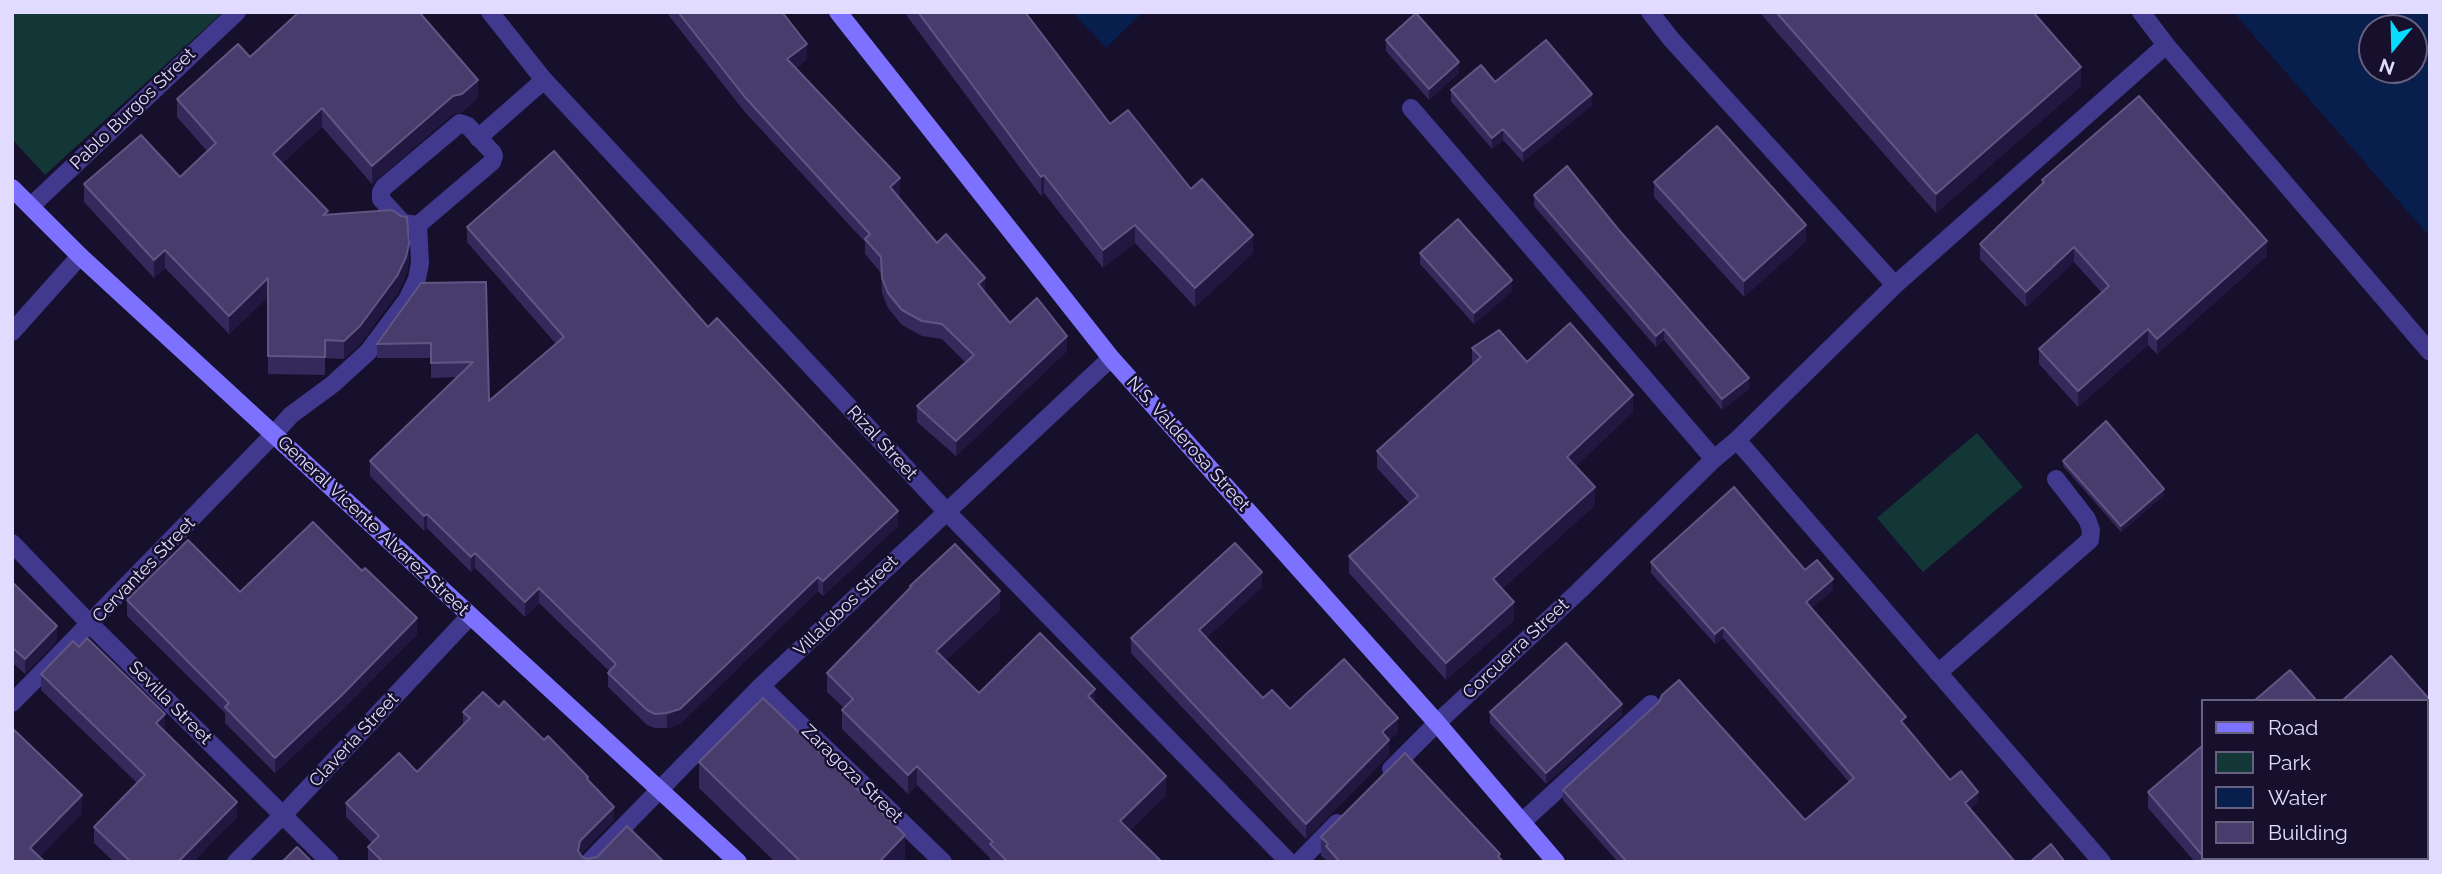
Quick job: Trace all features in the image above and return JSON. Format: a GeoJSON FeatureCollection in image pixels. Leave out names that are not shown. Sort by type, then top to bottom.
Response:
{"type":"FeatureCollection","features":[{"type":"Feature","properties":{"kind":"main road","name":"N.S. Valderosa Street"},"geometry":{"type":"LineString","coordinates":[[838,12],[1111,358],[1437,723],[1556,862]]}},
{"type":"Feature","properties":{"kind":"main road","name":"General Vicente Alvarez Street"},"geometry":{"type":"LineString","coordinates":[[12,188],[80,256],[738,862]]}},
{"type":"Feature","properties":{"kind":"street","name":"Pablo Burgos Street"},"geometry":{"type":"LineString","coordinates":[[31,206],[237,12]]}},
{"type":"Feature","properties":{"kind":"street","name":"Rizal Street"},"geometry":{"type":"LineString","coordinates":[[490,12],[544,80],[946,511],[1289,862]]}},
{"type":"Feature","properties":{"kind":"street"},"geometry":{"type":"LineString","coordinates":[[1650,12],[1671,39],[1895,285]]}},
{"type":"Feature","properties":{"kind":"street"},"geometry":{"type":"LineString","coordinates":[[2141,12],[2166,45],[2430,352]]}},
{"type":"Feature","properties":{"kind":"street","name":"Corcuerra Street"},"geometry":{"type":"LineString","coordinates":[[1382,777],[1579,591],[1714,458],[1737,440],[1895,285],[2166,45]]}},
{"type":"Feature","properties":{"kind":"street"},"geometry":{"type":"LineString","coordinates":[[478,138],[544,80]]}},
{"type":"Feature","properties":{"kind":"street"},"geometry":{"type":"LineString","coordinates":[[1411,108],[1714,458]]}},
{"type":"Feature","properties":{"kind":"street"},"geometry":{"type":"LineString","coordinates":[[460,123],[468,126],[478,138],[493,153],[492,162],[418,225],[403,223],[381,199],[384,187],[460,123]]}},
{"type":"Feature","properties":{"kind":"street","name":"Cervantes Street"},"geometry":{"type":"LineString","coordinates":[[12,704],[291,415],[333,384],[368,352],[407,300],[417,279],[421,263],[418,225]]}},
{"type":"Feature","properties":{"kind":"street"},"geometry":{"type":"LineString","coordinates":[[12,332],[80,256]]}},
{"type":"Feature","properties":{"kind":"street","name":"Villalobos Street"},"geometry":{"type":"LineString","coordinates":[[589,862],[761,687],[1111,358]]}},
{"type":"Feature","properties":{"kind":"street"},"geometry":{"type":"LineString","coordinates":[[1737,440],[2102,862]]}},
{"type":"Feature","properties":{"kind":"street"},"geometry":{"type":"LineString","coordinates":[[1938,673],[2090,540],[2091,530],[2087,519],[2056,479]]}},
{"type":"Feature","properties":{"kind":"street","name":"Sevilla Street"},"geometry":{"type":"LineString","coordinates":[[12,543],[330,862]]}},
{"type":"Feature","properties":{"kind":"street","name":"Claveria Street"},"geometry":{"type":"LineString","coordinates":[[236,862],[283,816],[470,615]]}},
{"type":"Feature","properties":{"kind":"street","name":"Zaragoza Street"},"geometry":{"type":"LineString","coordinates":[[761,687],[943,862]]}},
{"type":"Feature","properties":{"kind":"street"},"geometry":{"type":"LineString","coordinates":[[1522,822],[1651,704]]}},
{"type":"Feature","properties":{"kind":"street"},"geometry":{"type":"LineString","coordinates":[[1299,862],[1345,815]]}},
{"type":"Feature","properties":{"kind":"green space"},"geometry":{"type":"Polygon","coordinates":[[[12,12],[222,13],[45,175],[12,139],[12,12]]]}},
{"type":"Feature","properties":{"kind":"green space"},"geometry":{"type":"Polygon","coordinates":[[[1977,433],[2023,487],[1923,572],[1877,518],[1977,433]]]}},
{"type":"Feature","properties":{"kind":"water"},"geometry":{"type":"Polygon","coordinates":[[[1072,12],[1143,12],[1106,48],[1072,12]]]}},
{"type":"Feature","properties":{"kind":"water"},"geometry":{"type":"Polygon","coordinates":[[[2233,12],[2430,12],[2430,237],[2233,12]]]}},
{"type":"Feature","properties":{"kind":"building"},"geometry":{"type":"Polygon","coordinates":[[[299,12],[419,12],[478,80],[462,94],[453,96],[372,166],[322,108],[273,154],[328,211],[323,215],[392,210],[407,217],[409,244],[397,276],[360,326],[344,341],[325,340],[325,357],[268,356],[268,278],[229,316],[165,250],[154,260],[84,184],[141,135],[180,177],[216,143],[177,99],[238,44],[250,57],[299,12]]]}},
{"type":"Feature","properties":{"kind":"building"},"geometry":{"type":"Polygon","coordinates":[[[678,12],[782,12],[807,44],[787,59],[900,178],[890,187],[937,243],[946,234],[985,278],[978,284],[1010,323],[1037,298],[1067,336],[956,441],[917,406],[974,355],[942,324],[922,321],[902,310],[888,293],[882,278],[881,257],[865,239],[870,234],[744,96],[678,12]]]}},
{"type":"Feature","properties":{"kind":"building"},"geometry":{"type":"Polygon","coordinates":[[[918,12],[1025,12],[1110,124],[1128,110],[1191,189],[1202,179],[1253,235],[1195,288],[1135,225],[1103,250],[1044,175],[1041,177],[918,12]]]}},
{"type":"Feature","properties":{"kind":"building"},"geometry":{"type":"Polygon","coordinates":[[[1776,12],[2033,12],[2081,67],[1936,194],[1776,12]]]}},
{"type":"Feature","properties":{"kind":"building"},"geometry":{"type":"Polygon","coordinates":[[[1416,13],[1459,62],[1429,89],[1386,40],[1416,13]]]}},
{"type":"Feature","properties":{"kind":"building"},"geometry":{"type":"Polygon","coordinates":[[[1546,40],[1592,94],[1523,151],[1503,129],[1492,138],[1451,90],[1481,65],[1495,82],[1546,40]]]}},
{"type":"Feature","properties":{"kind":"building"},"geometry":{"type":"Polygon","coordinates":[[[2139,96],[2267,241],[2157,339],[2148,329],[2078,391],[2039,349],[2109,286],[2074,247],[2026,292],[1980,244],[2044,182],[2042,180],[2139,96]]]}},
{"type":"Feature","properties":{"kind":"building"},"geometry":{"type":"Polygon","coordinates":[[[1717,126],[1806,225],[1744,281],[1654,182],[1717,126]]]}},
{"type":"Feature","properties":{"kind":"building"},"geometry":{"type":"Polygon","coordinates":[[[554,151],[708,327],[717,318],[898,511],[823,581],[818,577],[680,709],[667,713],[655,714],[647,710],[608,673],[616,664],[539,588],[525,602],[475,553],[471,557],[427,514],[424,516],[370,461],[473,362],[431,363],[431,343],[377,344],[421,283],[486,282],[489,401],[564,337],[467,227],[554,151]]]}},
{"type":"Feature","properties":{"kind":"building"},"geometry":{"type":"Polygon","coordinates":[[[1567,166],[1618,229],[1749,378],[1722,399],[1664,329],[1656,336],[1534,195],[1567,166]]]}},
{"type":"Feature","properties":{"kind":"building"},"geometry":{"type":"Polygon","coordinates":[[[1458,219],[1512,280],[1474,313],[1420,253],[1458,219]]]}},
{"type":"Feature","properties":{"kind":"building"},"geometry":{"type":"Polygon","coordinates":[[[1570,323],[1633,395],[1567,457],[1595,487],[1493,579],[1514,602],[1446,663],[1349,556],[1418,496],[1377,451],[1481,357],[1472,348],[1499,330],[1527,362],[1570,323]]]}},
{"type":"Feature","properties":{"kind":"building"},"geometry":{"type":"Polygon","coordinates":[[[2106,421],[2164,489],[2121,526],[2063,461],[2106,421]]]}},
{"type":"Feature","properties":{"kind":"building"},"geometry":{"type":"Polygon","coordinates":[[[1734,487],[1805,570],[1817,560],[1833,579],[1806,602],[1906,717],[1901,721],[1950,780],[1961,771],[1978,792],[1965,803],[2015,862],[1627,862],[1563,790],[1659,702],[1662,695],[1679,680],[1805,820],[1854,778],[1723,627],[1715,634],[1651,562],[1734,487]]]}},
{"type":"Feature","properties":{"kind":"building"},"geometry":{"type":"Polygon","coordinates":[[[313,522],[362,571],[365,568],[417,618],[342,695],[275,758],[225,707],[229,703],[127,600],[188,540],[240,592],[313,522]]]}},
{"type":"Feature","properties":{"kind":"building"},"geometry":{"type":"Polygon","coordinates":[[[1235,543],[1262,572],[1199,630],[1263,698],[1272,690],[1290,709],[1344,659],[1398,718],[1382,732],[1389,740],[1306,824],[1131,638],[1235,543]]]}},
{"type":"Feature","properties":{"kind":"building"},"geometry":{"type":"Polygon","coordinates":[[[955,544],[1000,591],[936,651],[979,693],[1040,633],[1095,689],[1088,696],[1166,776],[1120,821],[1162,862],[1008,862],[990,844],[993,842],[917,766],[908,775],[842,710],[853,699],[827,673],[910,586],[955,544]]]}},
{"type":"Feature","properties":{"kind":"building"},"geometry":{"type":"Polygon","coordinates":[[[12,582],[57,626],[25,659],[14,649],[12,651],[12,582]]]}},
{"type":"Feature","properties":{"kind":"building"},"geometry":{"type":"Polygon","coordinates":[[[87,638],[165,714],[156,723],[237,802],[178,862],[131,862],[94,827],[145,775],[41,674],[73,641],[79,647],[87,638]]]}},
{"type":"Feature","properties":{"kind":"building"},"geometry":{"type":"Polygon","coordinates":[[[1566,643],[1622,704],[1546,773],[1490,712],[1566,643]]]}},
{"type":"Feature","properties":{"kind":"building"},"geometry":{"type":"Polygon","coordinates":[[[2391,656],[2430,700],[2430,792],[2428,793],[2428,699],[2344,699],[2391,656]]]}},
{"type":"Feature","properties":{"kind":"building"},"geometry":{"type":"Polygon","coordinates":[[[2290,670],[2315,699],[2256,699],[2290,670]]]}},
{"type":"Feature","properties":{"kind":"building"},"geometry":{"type":"Polygon","coordinates":[[[483,692],[499,707],[504,701],[544,740],[548,736],[614,807],[580,841],[578,851],[582,857],[597,857],[627,826],[664,862],[383,862],[368,847],[379,836],[346,803],[399,753],[417,772],[470,718],[463,712],[483,692]]]}},
{"type":"Feature","properties":{"kind":"building"},"geometry":{"type":"Polygon","coordinates":[[[763,698],[905,835],[879,862],[801,862],[699,762],[763,698]]]}},
{"type":"Feature","properties":{"kind":"building"},"geometry":{"type":"Polygon","coordinates":[[[12,728],[82,795],[30,848],[45,862],[12,862],[12,728]]]}},
{"type":"Feature","properties":{"kind":"building"},"geometry":{"type":"Polygon","coordinates":[[[2200,748],[2200,853],[2148,792],[2200,748]]]}},
{"type":"Feature","properties":{"kind":"building"},"geometry":{"type":"Polygon","coordinates":[[[1405,753],[1500,854],[1498,856],[1503,862],[1340,862],[1321,837],[1405,753]]]}},
{"type":"Feature","properties":{"kind":"building"},"geometry":{"type":"Polygon","coordinates":[[[2051,844],[2065,862],[2030,862],[2051,844]]]}},
{"type":"Feature","properties":{"kind":"building"},"geometry":{"type":"Polygon","coordinates":[[[297,847],[312,862],[282,862],[297,847]]]}},
{"type":"Feature","properties":{"kind":"building"},"geometry":{"type":"Polygon","coordinates":[[[2206,860],[2226,860],[2224,862],[2206,860]]]}}]}
